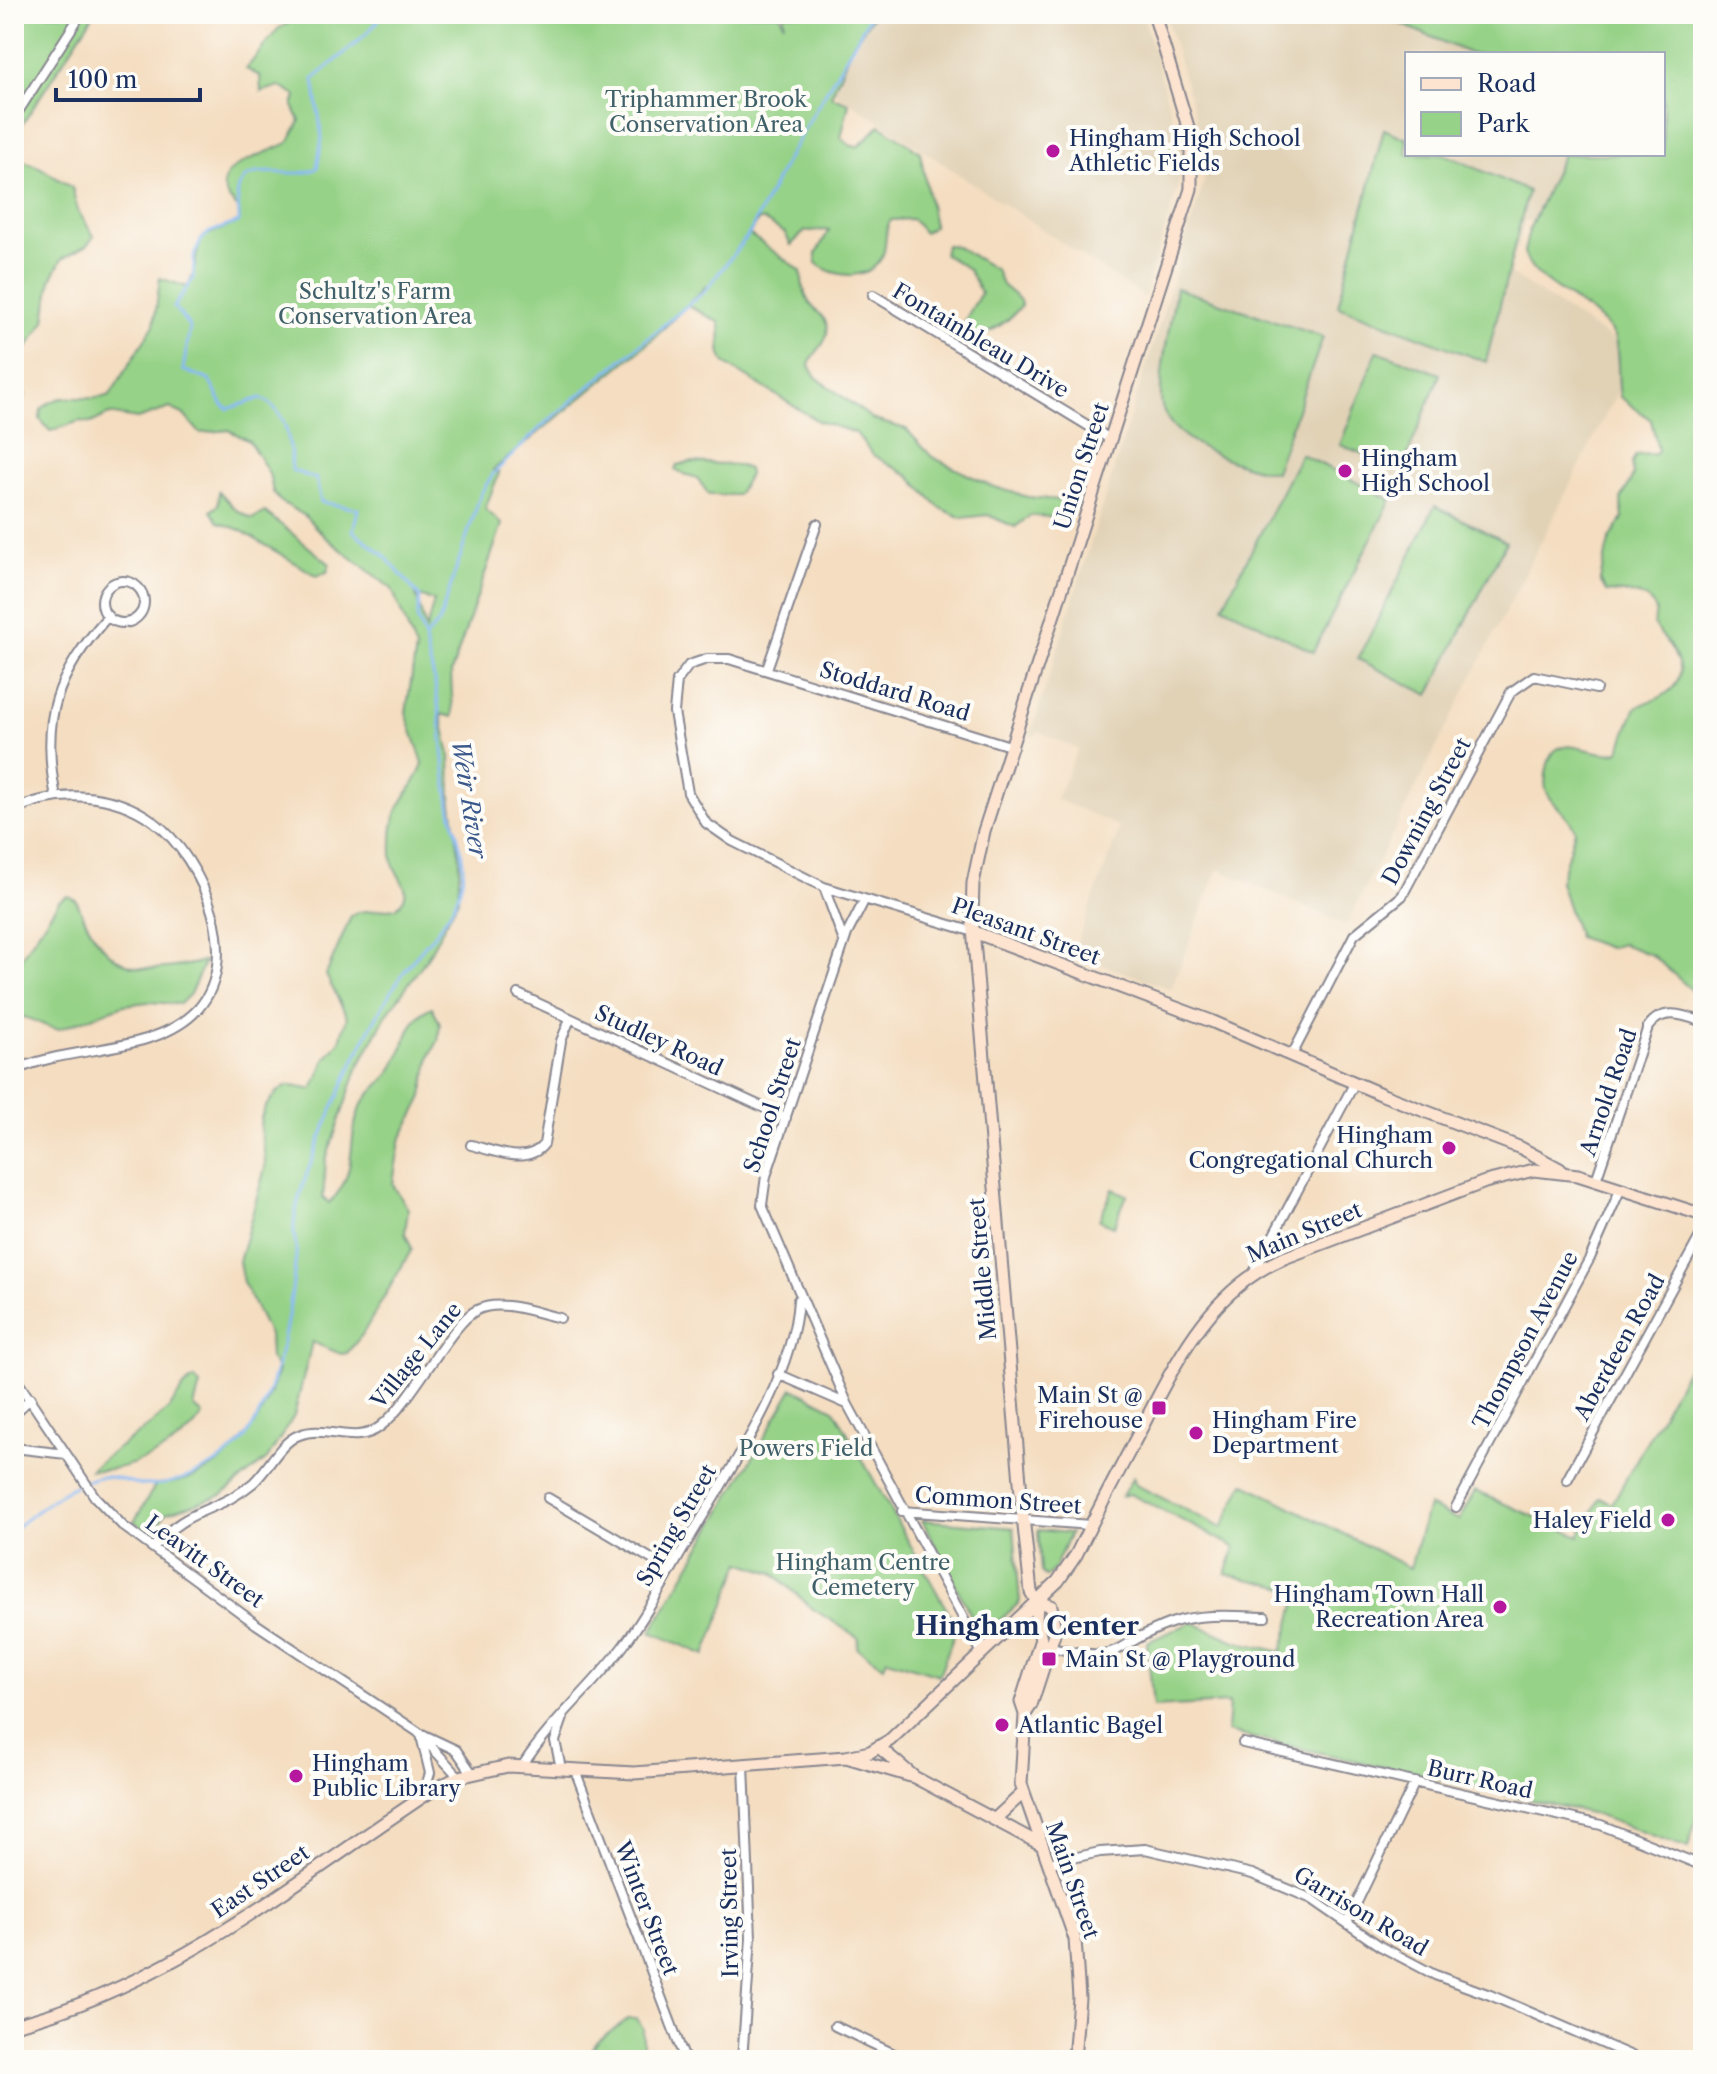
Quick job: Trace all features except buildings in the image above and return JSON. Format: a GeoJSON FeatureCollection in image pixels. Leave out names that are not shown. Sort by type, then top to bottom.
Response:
{"type":"FeatureCollection","features":[{"type":"Feature","properties":{"kind":"main road","name":"Union Street"},"geometry":{"type":"LineString","coordinates":[[974,932],[972,899],[976,863],[1110,439],[1181,228],[1193,179],[1190,132],[1154,14]]}},
{"type":"Feature","properties":{"kind":"main road","name":"Pleasant Street"},"geometry":{"type":"LineString","coordinates":[[974,932],[1211,1021],[1354,1084],[1521,1148],[1564,1171]]}},
{"type":"Feature","properties":{"kind":"main road","name":"Middle Street"},"geometry":{"type":"LineString","coordinates":[[974,932],[1023,1517],[1031,1592],[1037,1602]]}},
{"type":"Feature","properties":{"kind":"main road","name":"Main Street"},"geometry":{"type":"LineString","coordinates":[[1037,1602],[1066,1570],[1189,1342],[1224,1297],[1253,1274],[1296,1253],[1502,1176],[1534,1170],[1564,1171],[1703,1215]]}},
{"type":"Feature","properties":{"kind":"main road","name":"Main Street"},"geometry":{"type":"LineString","coordinates":[[1037,1602],[1045,1646]]}},
{"type":"Feature","properties":{"kind":"main road","name":"Main Street"},"geometry":{"type":"LineString","coordinates":[[1037,1602],[1051,1606],[1055,1631],[1045,1646],[1032,1686],[1021,1702],[1025,1714],[1020,1770],[1023,1793],[1070,1919],[1078,1958],[1079,2011],[1074,2060]]}},
{"type":"Feature","properties":{"kind":"main road"},"geometry":{"type":"LineString","coordinates":[[523,1765],[634,1773],[846,1757],[880,1748],[1037,1602]]}},
{"type":"Feature","properties":{"kind":"main road"},"geometry":{"type":"LineString","coordinates":[[880,1748],[914,1777]]}},
{"type":"Feature","properties":{"kind":"main road"},"geometry":{"type":"LineString","coordinates":[[846,1757],[914,1777],[1042,1846]]}},
{"type":"Feature","properties":{"kind":"main road","name":"East Street"},"geometry":{"type":"LineString","coordinates":[[14,2025],[90,2000],[165,1965],[422,1797],[459,1777],[523,1765]]}},
{"type":"Feature","properties":{"kind":"main road"},"geometry":{"type":"LineString","coordinates":[[995,1819],[1023,1793]]}},
{"type":"Feature","properties":{"kind":"street"},"geometry":{"type":"LineString","coordinates":[[14,118],[81,14]]}},
{"type":"Feature","properties":{"kind":"street","name":"Fontainbleau Drive"},"geometry":{"type":"LineString","coordinates":[[873,295],[1110,439]]}},
{"type":"Feature","properties":{"kind":"street"},"geometry":{"type":"LineString","coordinates":[[767,669],[817,524]]}},
{"type":"Feature","properties":{"kind":"street"},"geometry":{"type":"LineString","coordinates":[[117,582],[136,585],[143,596],[139,615],[121,622],[108,616],[103,603],[106,590],[117,582]]}},
{"type":"Feature","properties":{"kind":"street"},"geometry":{"type":"LineString","coordinates":[[56,797],[48,752],[54,704],[69,665],[108,616]]}},
{"type":"Feature","properties":{"kind":"street","name":"Pleasant Street"},"geometry":{"type":"LineString","coordinates":[[767,669],[729,659],[707,659],[689,665],[681,674],[675,689],[674,712],[688,793],[699,815],[721,834],[824,887],[974,932]]}},
{"type":"Feature","properties":{"kind":"street","name":"Stoddard Road"},"geometry":{"type":"LineString","coordinates":[[767,669],[1013,747]]}},
{"type":"Feature","properties":{"kind":"street","name":"Downing Street"},"geometry":{"type":"LineString","coordinates":[[1292,1055],[1354,935],[1402,896],[1511,692],[1534,676],[1596,689]]}},
{"type":"Feature","properties":{"kind":"street"},"geometry":{"type":"LineString","coordinates":[[14,810],[56,797],[80,796],[137,811],[164,831],[208,900],[217,929],[219,962],[204,1001],[170,1029],[14,1071]]}},
{"type":"Feature","properties":{"kind":"street"},"geometry":{"type":"LineString","coordinates":[[824,887],[842,928],[843,947]]}},
{"type":"Feature","properties":{"kind":"street","name":"School Street"},"geometry":{"type":"LineString","coordinates":[[864,901],[843,947],[766,1176],[762,1205],[848,1405],[902,1511],[982,1653]]}},
{"type":"Feature","properties":{"kind":"street","name":"Studley Road"},"geometry":{"type":"LineString","coordinates":[[518,994],[786,1118]]}},
{"type":"Feature","properties":{"kind":"street","name":"Arnold Road"},"geometry":{"type":"LineString","coordinates":[[1596,1180],[1648,1027],[1657,1017],[1670,1013],[1703,1022]]}},
{"type":"Feature","properties":{"kind":"street"},"geometry":{"type":"LineString","coordinates":[[471,1145],[531,1156],[544,1144],[561,1041],[570,1019]]}},
{"type":"Feature","properties":{"kind":"street"},"geometry":{"type":"LineString","coordinates":[[1253,1274],[1354,1084]]}},
{"type":"Feature","properties":{"kind":"street","name":"Thompson Avenue"},"geometry":{"type":"LineString","coordinates":[[1456,1507],[1590,1258],[1621,1188]]}},
{"type":"Feature","properties":{"kind":"street","name":"Aberdeen Road"},"geometry":{"type":"LineString","coordinates":[[1567,1480],[1703,1231]]}},
{"type":"Feature","properties":{"kind":"street","name":"Spring Street"},"geometry":{"type":"LineString","coordinates":[[523,1765],[537,1743],[624,1645],[670,1570],[746,1440],[778,1374],[799,1295]]}},
{"type":"Feature","properties":{"kind":"street","name":"Village Lane"},"geometry":{"type":"LineString","coordinates":[[153,1548],[179,1520],[240,1493],[296,1436],[316,1432],[360,1437],[380,1427],[414,1391],[463,1321],[478,1309],[501,1306],[560,1318]]}},
{"type":"Feature","properties":{"kind":"street"},"geometry":{"type":"LineString","coordinates":[[778,1374],[848,1405]]}},
{"type":"Feature","properties":{"kind":"street","name":"Leavitt Street"},"geometry":{"type":"LineString","coordinates":[[14,1376],[95,1497],[123,1526],[256,1624],[418,1732],[456,1750],[472,1773]]}},
{"type":"Feature","properties":{"kind":"street"},"geometry":{"type":"LineString","coordinates":[[14,1414],[31,1398]]}},
{"type":"Feature","properties":{"kind":"street"},"geometry":{"type":"LineString","coordinates":[[14,1448],[66,1454]]}},
{"type":"Feature","properties":{"kind":"street"},"geometry":{"type":"LineString","coordinates":[[548,1498],[670,1570]]}},
{"type":"Feature","properties":{"kind":"street","name":"Common Street"},"geometry":{"type":"LineString","coordinates":[[902,1511],[1023,1517],[1091,1525]]}},
{"type":"Feature","properties":{"kind":"street"},"geometry":{"type":"LineString","coordinates":[[1045,1646],[1079,1655],[1105,1656],[1182,1620],[1265,1617]]}},
{"type":"Feature","properties":{"kind":"street","name":"Spring Street"},"geometry":{"type":"LineString","coordinates":[[561,1768],[555,1741],[568,1711]]}},
{"type":"Feature","properties":{"kind":"street"},"geometry":{"type":"LineString","coordinates":[[418,1732],[430,1759],[430,1778],[422,1797]]}},
{"type":"Feature","properties":{"kind":"street","name":"Leavitt Street"},"geometry":{"type":"LineString","coordinates":[[418,1732],[459,1777]]}},
{"type":"Feature","properties":{"kind":"street","name":"Burr Road"},"geometry":{"type":"LineString","coordinates":[[1243,1743],[1601,1825],[1648,1841],[1703,1866]]}},
{"type":"Feature","properties":{"kind":"street","name":"Irving Street"},"geometry":{"type":"LineString","coordinates":[[742,2060],[751,1938],[744,1765]]}},
{"type":"Feature","properties":{"kind":"street","name":"Winter Street"},"geometry":{"type":"LineString","coordinates":[[575,1770],[685,2060]]}},
{"type":"Feature","properties":{"kind":"street"},"geometry":{"type":"LineString","coordinates":[[1347,1923],[1415,1782]]}},
{"type":"Feature","properties":{"kind":"street","name":"Garrison Road"},"geometry":{"type":"LineString","coordinates":[[1050,1863],[1100,1852],[1132,1849],[1172,1853],[1279,1883],[1380,1946],[1435,1975],[1490,1995],[1641,2060]]}},
{"type":"Feature","properties":{"kind":"street"},"geometry":{"type":"LineString","coordinates":[[835,2026],[907,2060]]}},
{"type":"Feature","properties":{"kind":"shaded area","name":"Hingham High School Athletic Fields"},"geometry":{"type":"Polygon","coordinates":[[[873,14],[1143,14],[1183,156],[1179,184],[1144,297],[832,90],[873,14]]]}},
{"type":"Feature","properties":{"kind":"shaded area","name":"Hingham High School"},"geometry":{"type":"Polygon","coordinates":[[[1165,14],[1550,14],[1576,52],[1405,52],[1405,156],[1648,156],[1682,264],[1525,220],[1510,274],[1636,355],[1346,925],[1218,869],[1171,989],[1073,954],[1120,827],[1056,799],[1078,749],[1040,732],[1030,737],[1204,182],[1202,138],[1165,14]]]}},
{"type":"Feature","properties":{"kind":"green space"},"geometry":{"type":"Polygon","coordinates":[[[14,14],[94,14],[14,137],[14,14]]]}},
{"type":"Feature","properties":{"kind":"green space"},"geometry":{"type":"Polygon","coordinates":[[[304,14],[780,14],[784,24],[784,14],[874,14],[851,48],[831,96],[849,103],[841,138],[851,146],[859,146],[880,125],[920,152],[934,226],[924,233],[912,219],[891,220],[880,261],[873,268],[854,275],[834,273],[816,263],[816,254],[829,230],[805,231],[791,245],[785,233],[759,220],[749,234],[801,271],[807,298],[826,323],[826,338],[809,365],[816,377],[874,420],[906,429],[932,457],[991,486],[1028,497],[1068,501],[1075,506],[1058,518],[1031,515],[1015,527],[988,515],[962,518],[940,508],[909,476],[873,455],[856,433],[818,421],[726,364],[720,349],[719,322],[688,306],[707,285],[654,338],[493,470],[499,473],[485,509],[502,524],[451,673],[453,717],[441,714],[450,755],[451,796],[460,861],[458,900],[427,958],[387,1014],[357,1069],[326,1160],[323,1198],[329,1203],[339,1192],[349,1169],[355,1123],[362,1105],[390,1073],[417,1018],[432,1007],[440,1024],[438,1041],[430,1056],[421,1101],[400,1141],[393,1185],[408,1209],[405,1233],[412,1249],[362,1335],[347,1353],[341,1354],[312,1342],[294,1416],[267,1459],[222,1495],[166,1513],[152,1534],[134,1522],[156,1484],[200,1474],[219,1463],[250,1431],[271,1391],[278,1370],[270,1358],[269,1335],[243,1282],[239,1262],[265,1168],[261,1118],[269,1102],[282,1088],[313,1089],[325,1060],[340,1040],[347,1017],[326,975],[351,916],[359,912],[396,908],[405,896],[404,885],[392,860],[393,825],[400,805],[423,763],[406,713],[416,649],[392,589],[325,537],[305,516],[280,501],[273,492],[269,473],[249,441],[229,430],[200,433],[183,414],[170,408],[137,419],[109,414],[91,423],[80,421],[50,431],[40,419],[41,410],[57,399],[110,395],[154,325],[160,278],[187,287],[204,236],[239,222],[239,209],[227,195],[224,184],[228,174],[251,159],[289,142],[300,121],[293,106],[296,96],[279,86],[261,92],[260,76],[246,69],[278,29],[304,14]],[[416,595],[426,630],[434,601],[416,595]]]}},
{"type":"Feature","properties":{"kind":"green space"},"geometry":{"type":"Polygon","coordinates":[[[1378,14],[1703,14],[1703,1000],[1652,955],[1622,944],[1608,948],[1578,937],[1560,882],[1575,830],[1548,795],[1545,783],[1548,764],[1560,747],[1609,753],[1619,751],[1635,709],[1664,695],[1674,687],[1678,678],[1677,660],[1654,625],[1656,609],[1640,595],[1606,592],[1600,580],[1609,541],[1623,518],[1621,500],[1633,476],[1632,463],[1636,455],[1656,454],[1658,450],[1651,420],[1620,397],[1617,347],[1613,335],[1592,313],[1538,275],[1524,252],[1529,230],[1562,156],[1665,156],[1665,52],[1466,52],[1378,14]]]}},
{"type":"Feature","properties":{"kind":"green space"},"geometry":{"type":"Polygon","coordinates":[[[1384,129],[1405,138],[1405,156],[1449,156],[1528,191],[1486,362],[1338,306],[1384,129]]]}},
{"type":"Feature","properties":{"kind":"green space"},"geometry":{"type":"Polygon","coordinates":[[[14,157],[41,168],[72,188],[78,211],[94,236],[87,245],[62,259],[51,279],[45,321],[25,351],[20,368],[25,397],[14,401],[14,157]]]}},
{"type":"Feature","properties":{"kind":"green space"},"geometry":{"type":"Polygon","coordinates":[[[946,245],[956,246],[996,270],[1002,285],[1020,300],[1021,306],[1010,318],[982,335],[967,339],[965,320],[981,293],[968,269],[944,254],[946,245]]]}},
{"type":"Feature","properties":{"kind":"green space"},"geometry":{"type":"Polygon","coordinates":[[[1176,288],[1323,337],[1275,472],[1243,465],[1206,449],[1189,439],[1165,414],[1161,399],[1162,372],[1176,288]]]}},
{"type":"Feature","properties":{"kind":"green space"},"geometry":{"type":"Polygon","coordinates":[[[1377,351],[1440,374],[1402,469],[1340,445],[1377,351]]]}},
{"type":"Feature","properties":{"kind":"green space"},"geometry":{"type":"Polygon","coordinates":[[[1301,454],[1391,500],[1313,652],[1223,606],[1301,454]]]}},
{"type":"Feature","properties":{"kind":"green space"},"geometry":{"type":"Polygon","coordinates":[[[691,462],[737,465],[748,469],[749,475],[737,495],[709,495],[697,478],[675,470],[677,465],[691,462]]]}},
{"type":"Feature","properties":{"kind":"green space"},"geometry":{"type":"Polygon","coordinates":[[[219,491],[235,509],[252,519],[265,512],[330,564],[327,572],[317,576],[240,530],[218,522],[211,511],[218,505],[219,491]]]}},
{"type":"Feature","properties":{"kind":"green space"},"geometry":{"type":"Polygon","coordinates":[[[1435,506],[1506,542],[1429,695],[1358,659],[1435,506]]]}},
{"type":"Feature","properties":{"kind":"green space"},"geometry":{"type":"Polygon","coordinates":[[[68,896],[76,900],[99,942],[125,964],[159,969],[205,961],[190,994],[180,1004],[148,1002],[124,1005],[59,1029],[14,1016],[14,968],[59,901],[68,896]]]}},
{"type":"Feature","properties":{"kind":"green space"},"geometry":{"type":"Polygon","coordinates":[[[1113,1189],[1127,1195],[1114,1226],[1099,1220],[1113,1189]]]}},
{"type":"Feature","properties":{"kind":"green space","name":"Hingham Town Hall Recreation Area"},"geometry":{"type":"Polygon","coordinates":[[[1703,1340],[1703,1795],[1688,1848],[1590,1813],[1227,1732],[1229,1703],[1153,1707],[1147,1642],[1192,1622],[1235,1641],[1282,1652],[1299,1591],[1226,1574],[1235,1547],[1130,1494],[1122,1496],[1133,1477],[1136,1485],[1222,1528],[1244,1483],[1410,1568],[1428,1506],[1459,1520],[1475,1491],[1579,1536],[1600,1498],[1612,1504],[1703,1340]]]}},
{"type":"Feature","properties":{"kind":"green space"},"geometry":{"type":"Polygon","coordinates":[[[195,1379],[200,1385],[194,1407],[203,1415],[182,1438],[137,1462],[105,1470],[90,1470],[157,1419],[195,1379]]]}},
{"type":"Feature","properties":{"kind":"green space","name":"Hingham Centre Cemetery"},"geometry":{"type":"Polygon","coordinates":[[[793,1388],[834,1409],[952,1619],[954,1635],[939,1675],[887,1659],[884,1666],[857,1648],[859,1638],[813,1609],[773,1573],[741,1562],[705,1655],[651,1632],[793,1388]]]}},
{"type":"Feature","properties":{"kind":"green space"},"geometry":{"type":"Polygon","coordinates":[[[922,1520],[1014,1528],[1020,1602],[986,1633],[979,1631],[922,1520]]]}},
{"type":"Feature","properties":{"kind":"green space"},"geometry":{"type":"Polygon","coordinates":[[[1038,1530],[1070,1533],[1054,1569],[1046,1577],[1041,1572],[1038,1530]]]}},
{"type":"Feature","properties":{"kind":"green space"},"geometry":{"type":"Polygon","coordinates":[[[628,2019],[636,2019],[643,2028],[643,2060],[585,2060],[598,2041],[628,2019]]]}},
{"type":"Feature","properties":{"kind":"waterway"},"geometry":{"type":"LineString","coordinates":[[382,14],[362,38],[314,79],[322,138],[317,168],[296,173],[261,172],[243,180],[238,190],[239,222],[210,232],[202,239],[194,255],[193,279],[174,307],[190,327],[183,370],[209,380],[228,409],[261,398],[270,404],[283,420],[292,470],[316,479],[321,502],[358,509],[353,531],[384,555],[420,597],[417,618],[425,638]]}},
{"type":"Feature","properties":{"kind":"waterway","name":"Weir River"},"geometry":{"type":"LineString","coordinates":[[14,1529],[62,1493],[95,1478],[109,1477],[148,1485],[172,1482],[197,1473],[232,1452],[253,1426],[273,1380],[286,1328],[294,1277],[295,1215],[316,1150],[344,1081],[378,1013],[404,972],[450,912],[461,884],[462,855],[448,794],[437,695],[425,638],[439,622],[481,493],[493,474],[543,425],[706,290],[749,234],[787,159],[871,14]]}},
{"type":"Feature","properties":{"kind":"place","name":"Hingham High School Athletic Fields"},"geometry":{"type":"Point","coordinates":[1053,151]}},
{"type":"Feature","properties":{"kind":"place","name":"Hingham High School"},"geometry":{"type":"Point","coordinates":[1345,471]}},
{"type":"Feature","properties":{"kind":"place","name":"Hingham Congregational Church"},"geometry":{"type":"Point","coordinates":[1449,1148]}},
{"type":"Feature","properties":{"kind":"place","name":"Main St @ Firehouse"},"geometry":{"type":"Point","coordinates":[1159,1408]}},
{"type":"Feature","properties":{"kind":"place","name":"Hingham Fire Department"},"geometry":{"type":"Point","coordinates":[1196,1433]}},
{"type":"Feature","properties":{"kind":"place","name":"Haley Field"},"geometry":{"type":"Point","coordinates":[1668,1520]}},
{"type":"Feature","properties":{"kind":"place","name":"Hingham Town Hall Recreation Area"},"geometry":{"type":"Point","coordinates":[1500,1607]}},
{"type":"Feature","properties":{"kind":"place","name":"Main St @ Playground"},"geometry":{"type":"Point","coordinates":[1049,1659]}},
{"type":"Feature","properties":{"kind":"place","name":"Atlantic Bagel"},"geometry":{"type":"Point","coordinates":[1002,1725]}},
{"type":"Feature","properties":{"kind":"place","name":"Hingham Public Library"},"geometry":{"type":"Point","coordinates":[296,1776]}},
{"type":"Feature","properties":{"kind":"district","name":"Hingham Center"},"geometry":{"type":"Point","coordinates":[1027,1626]}},
{"type":"Feature","properties":{"kind":"park label","name":"Triphammer Brook Conservation Area"},"geometry":{"type":"Point","coordinates":[706,112]}},
{"type":"Feature","properties":{"kind":"park label","name":"Schultz's Farm Conservation Area"},"geometry":{"type":"Point","coordinates":[375,304]}},
{"type":"Feature","properties":{"kind":"park label","name":"Powers Field"},"geometry":{"type":"Point","coordinates":[806,1448]}}]}
